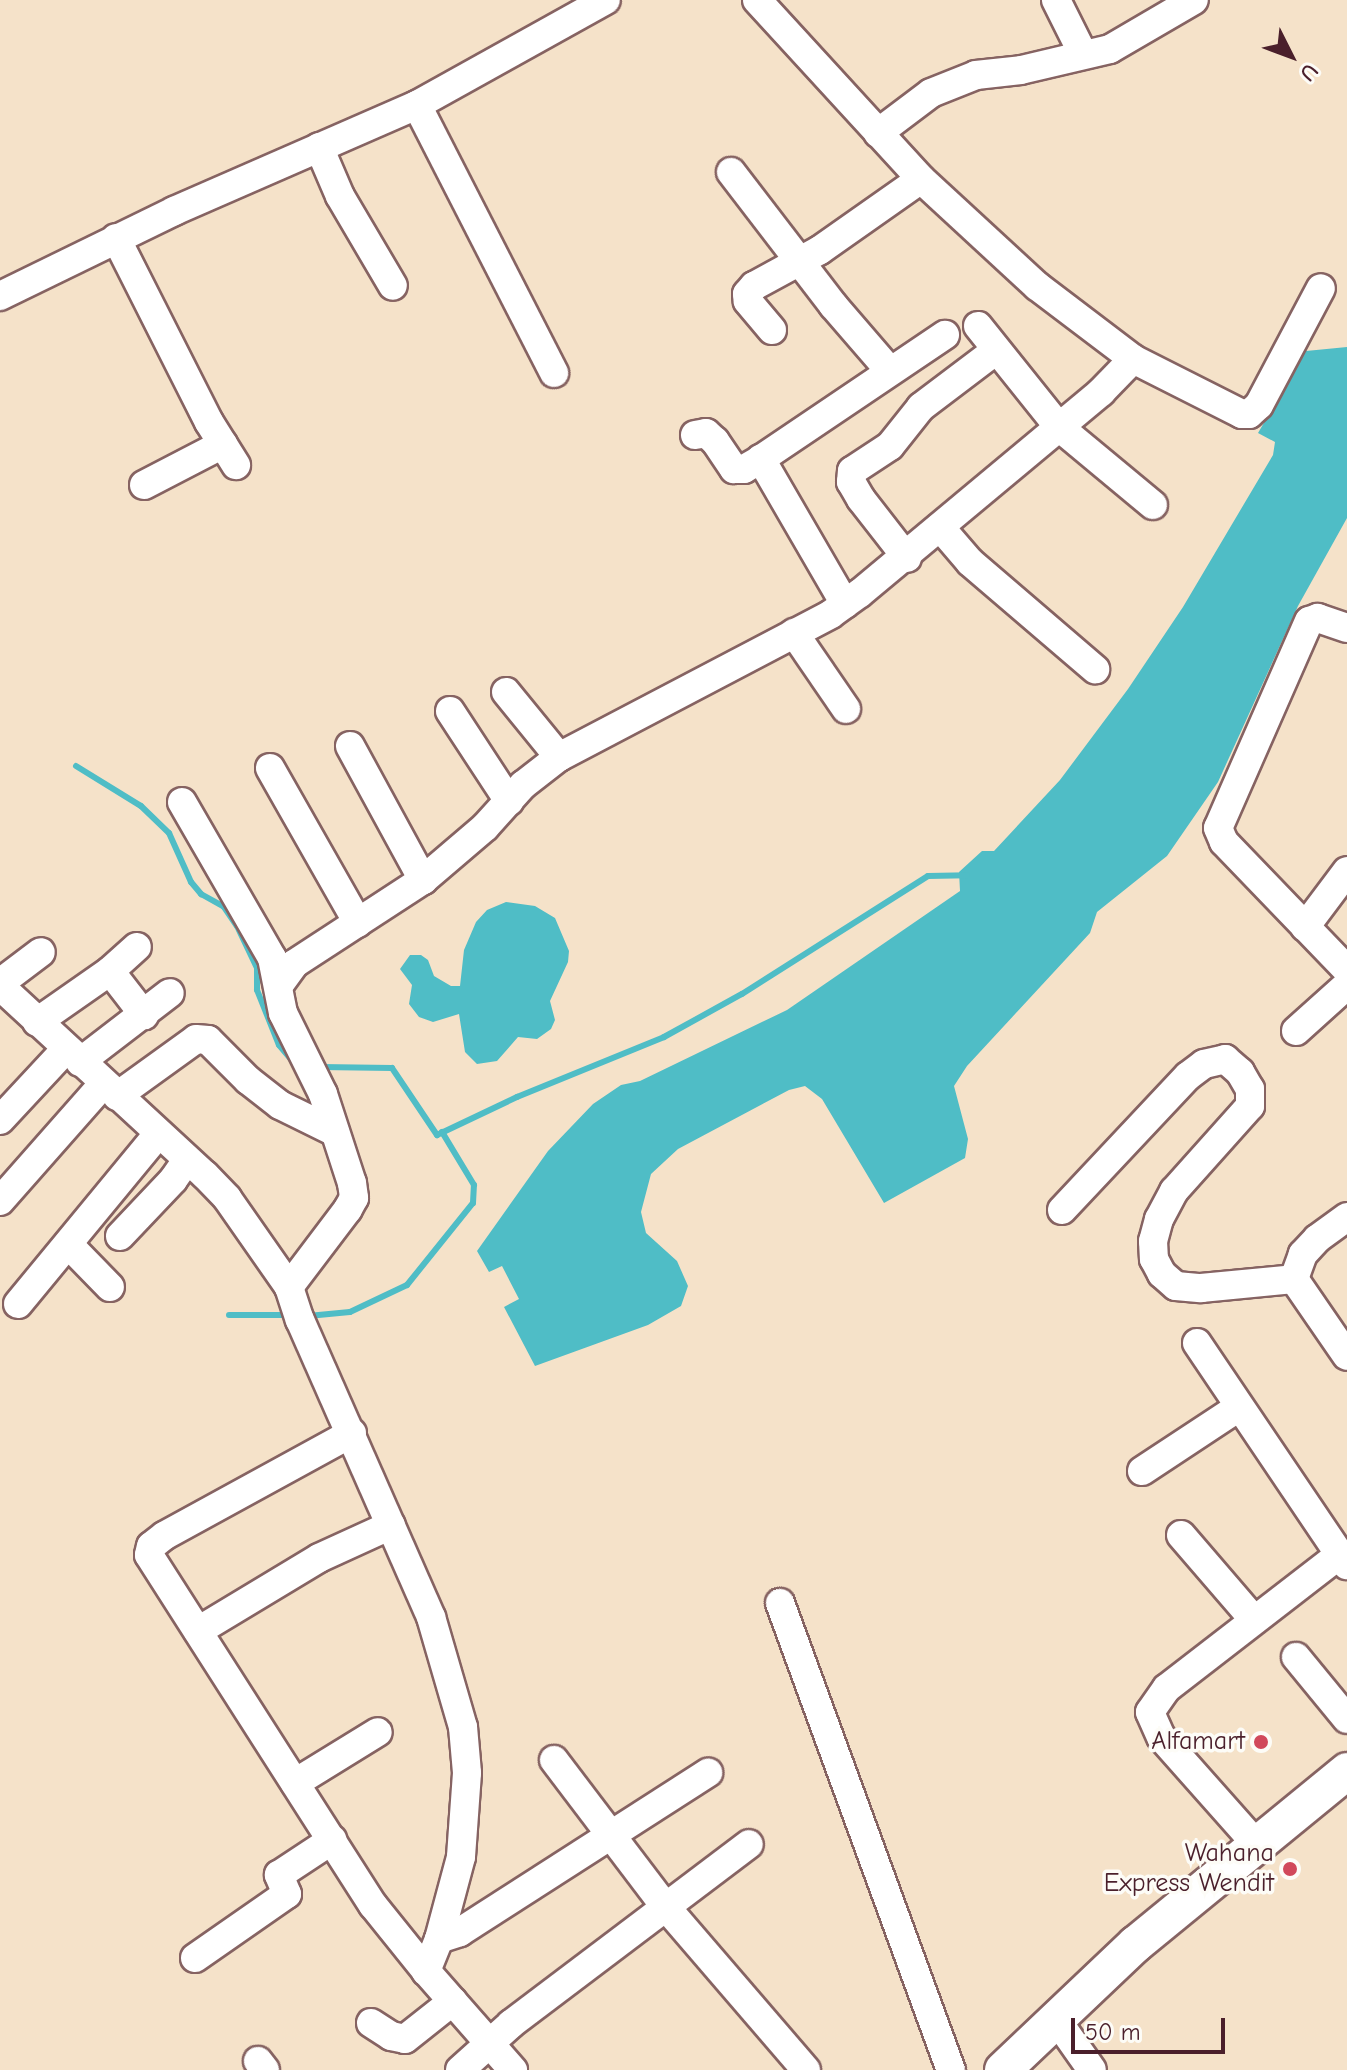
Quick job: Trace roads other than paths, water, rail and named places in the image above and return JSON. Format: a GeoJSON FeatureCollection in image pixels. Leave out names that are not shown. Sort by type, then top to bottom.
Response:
{"type":"FeatureCollection","features":[{"type":"Feature","properties":{"kind":"main road"},"geometry":{"type":"LineString","coordinates":[[1003,2070],[1147,1934],[1347,1771]]}},
{"type":"Feature","properties":{"kind":"street"},"geometry":{"type":"LineString","coordinates":[[0,296],[116,238],[417,105],[606,0]]}},
{"type":"Feature","properties":{"kind":"street"},"geometry":{"type":"LineString","coordinates":[[757,0],[921,179],[1037,286],[1133,359],[1242,414],[1249,414],[1259,405],[1321,288]]}},
{"type":"Feature","properties":{"kind":"street"},"geometry":{"type":"LineString","coordinates":[[1056,0],[1083,54]]}},
{"type":"Feature","properties":{"kind":"street"},"geometry":{"type":"LineString","coordinates":[[878,133],[931,93],[976,75],[1021,70],[1110,49],[1136,37],[1194,0]]}},
{"type":"Feature","properties":{"kind":"street"},"geometry":{"type":"LineString","coordinates":[[417,105],[554,373]]}},
{"type":"Feature","properties":{"kind":"street"},"geometry":{"type":"LineString","coordinates":[[319,147],[340,196],[393,286]]}},
{"type":"Feature","properties":{"kind":"street"},"geometry":{"type":"LineString","coordinates":[[731,172],[833,305],[890,371]]}},
{"type":"Feature","properties":{"kind":"street"},"geometry":{"type":"LineString","coordinates":[[772,330],[748,301],[747,294],[921,179]]}},
{"type":"Feature","properties":{"kind":"street"},"geometry":{"type":"LineString","coordinates":[[116,238],[229,454],[144,485]]}},
{"type":"Feature","properties":{"kind":"street"},"geometry":{"type":"LineString","coordinates":[[978,326],[1059,427],[1153,505]]}},
{"type":"Feature","properties":{"kind":"street"},"geometry":{"type":"LineString","coordinates":[[695,435],[706,433],[734,469],[744,469],[945,335]]}},
{"type":"Feature","properties":{"kind":"street"},"geometry":{"type":"LineString","coordinates":[[907,558],[861,499],[851,482],[852,471],[890,446],[921,407],[995,351]]}},
{"type":"Feature","properties":{"kind":"street"},"geometry":{"type":"LineString","coordinates":[[279,985],[294,964],[423,880],[559,757],[845,604],[907,558],[1133,359]]}},
{"type":"Feature","properties":{"kind":"street"},"geometry":{"type":"LineString","coordinates":[[761,459],[845,604]]}},
{"type":"Feature","properties":{"kind":"street"},"geometry":{"type":"LineString","coordinates":[[940,527],[970,562],[1095,669]]}},
{"type":"Feature","properties":{"kind":"street"},"geometry":{"type":"LineString","coordinates":[[1347,628],[1318,618],[1309,621],[1218,828],[1224,842],[1347,970]]}},
{"type":"Feature","properties":{"kind":"street"},"geometry":{"type":"LineString","coordinates":[[794,633],[846,709]]}},
{"type":"Feature","properties":{"kind":"street"},"geometry":{"type":"LineString","coordinates":[[506,692],[559,757]]}},
{"type":"Feature","properties":{"kind":"street"},"geometry":{"type":"LineString","coordinates":[[450,711],[509,801]]}},
{"type":"Feature","properties":{"kind":"street"},"geometry":{"type":"LineString","coordinates":[[350,746],[423,880]]}},
{"type":"Feature","properties":{"kind":"street"},"geometry":{"type":"LineString","coordinates":[[270,768],[358,923]]}},
{"type":"Feature","properties":{"kind":"street"},"geometry":{"type":"LineString","coordinates":[[182,802],[272,958],[283,1013],[310,1065],[352,1183],[354,1198],[295,1306]]}},
{"type":"Feature","properties":{"kind":"street"},"geometry":{"type":"LineString","coordinates":[[1305,927],[1347,871]]}},
{"type":"Feature","properties":{"kind":"street"},"geometry":{"type":"LineString","coordinates":[[37,1022],[110,971],[137,947]]}},
{"type":"Feature","properties":{"kind":"street"},"geometry":{"type":"LineString","coordinates":[[41,952],[0,985],[227,1198],[295,1306],[431,1617],[463,1727],[467,1773],[461,1857],[439,1939],[426,1971]]}},
{"type":"Feature","properties":{"kind":"street"},"geometry":{"type":"LineString","coordinates":[[110,971],[144,1015]]}},
{"type":"Feature","properties":{"kind":"street"},"geometry":{"type":"LineString","coordinates":[[1296,1031],[1347,985]]}},
{"type":"Feature","properties":{"kind":"street"},"geometry":{"type":"LineString","coordinates":[[0,1120],[73,1055],[144,1015],[170,993]]}},
{"type":"Feature","properties":{"kind":"street"},"geometry":{"type":"LineString","coordinates":[[0,1201],[110,1090],[196,1039],[208,1040],[248,1080],[280,1105],[335,1132]]}},
{"type":"Feature","properties":{"kind":"street"},"geometry":{"type":"LineString","coordinates":[[1062,1210],[1188,1076],[1204,1064],[1225,1059],[1245,1081],[1250,1106],[1174,1191],[1159,1219],[1153,1241],[1154,1259],[1162,1274],[1176,1286],[1201,1288],[1294,1279]]}},
{"type":"Feature","properties":{"kind":"street"},"geometry":{"type":"LineString","coordinates":[[18,1304],[158,1134]]}},
{"type":"Feature","properties":{"kind":"street"},"geometry":{"type":"LineString","coordinates":[[120,1236],[173,1180],[187,1160]]}},
{"type":"Feature","properties":{"kind":"street"},"geometry":{"type":"LineString","coordinates":[[1294,1279],[1303,1254],[1347,1217]]}},
{"type":"Feature","properties":{"kind":"street"},"geometry":{"type":"LineString","coordinates":[[68,1244],[110,1287]]}},
{"type":"Feature","properties":{"kind":"street"},"geometry":{"type":"LineString","coordinates":[[1294,1279],[1343,1342]]}},
{"type":"Feature","properties":{"kind":"street"},"geometry":{"type":"LineString","coordinates":[[1197,1343],[1343,1560],[1254,1620],[1167,1688],[1150,1712],[1161,1737],[1257,1845]]}},
{"type":"Feature","properties":{"kind":"street"},"geometry":{"type":"LineString","coordinates":[[1142,1471],[1239,1407]]}},
{"type":"Feature","properties":{"kind":"street"},"geometry":{"type":"LineString","coordinates":[[352,1433],[164,1536],[151,1546],[152,1560],[395,1936],[513,2070]]}},
{"type":"Feature","properties":{"kind":"street"},"geometry":{"type":"LineString","coordinates":[[198,1631],[319,1558],[391,1525]]}},
{"type":"Feature","properties":{"kind":"street"},"geometry":{"type":"LineString","coordinates":[[1181,1535],[1254,1620]]}},
{"type":"Feature","properties":{"kind":"street"},"geometry":{"type":"LineString","coordinates":[[780,1603],[951,2070]]}},
{"type":"Feature","properties":{"kind":"street"},"geometry":{"type":"LineString","coordinates":[[1296,1657],[1347,1719]]}},
{"type":"Feature","properties":{"kind":"street"},"geometry":{"type":"LineString","coordinates":[[295,1783],[378,1732]]}},
{"type":"Feature","properties":{"kind":"street"},"geometry":{"type":"LineString","coordinates":[[554,1760],[665,1906],[806,2070]]}},
{"type":"Feature","properties":{"kind":"street"},"geometry":{"type":"LineString","coordinates":[[439,1939],[460,1932],[609,1833],[708,1773]]}},
{"type":"Feature","properties":{"kind":"street"},"geometry":{"type":"LineString","coordinates":[[195,1958],[287,1894],[279,1875],[332,1840]]}},
{"type":"Feature","properties":{"kind":"street"},"geometry":{"type":"LineString","coordinates":[[460,2070],[491,2042],[749,1844]]}},
{"type":"Feature","properties":{"kind":"street"},"geometry":{"type":"LineString","coordinates":[[371,2023],[391,2036],[405,2039],[453,2001]]}},
{"type":"Feature","properties":{"kind":"street"},"geometry":{"type":"LineString","coordinates":[[1056,2019],[1092,2070]]}},
{"type":"Feature","properties":{"kind":"water"},"geometry":{"type":"Polygon","coordinates":[[[1347,347],[1347,518],[1298,606],[1218,782],[1167,856],[1097,912],[1090,933],[967,1066],[954,1086],[968,1139],[965,1158],[884,1203],[822,1099],[805,1086],[789,1090],[678,1149],[651,1174],[641,1212],[646,1233],[677,1261],[688,1286],[681,1306],[648,1325],[535,1366],[504,1307],[519,1299],[502,1266],[489,1272],[477,1251],[548,1151],[593,1104],[621,1085],[640,1081],[787,1010],[960,891],[959,872],[982,851],[994,851],[1060,780],[1128,689],[1183,607],[1273,455],[1275,442],[1258,433],[1306,351],[1347,347]]]}},
{"type":"Feature","properties":{"kind":"water"},"geometry":{"type":"Polygon","coordinates":[[[506,902],[535,906],[555,918],[569,951],[568,962],[550,1001],[555,1020],[551,1029],[537,1039],[518,1037],[497,1061],[477,1064],[465,1052],[459,1014],[433,1022],[419,1017],[409,1004],[412,985],[400,969],[410,955],[421,955],[428,960],[434,976],[451,986],[460,986],[464,950],[476,922],[487,910],[506,902]]]}},
{"type":"Feature","properties":{"kind":"waterway"},"geometry":{"type":"LineString","coordinates":[[76,766],[141,806],[169,833],[191,882],[201,894],[224,907],[257,968],[257,990],[279,1045],[294,1063]]}},
{"type":"Feature","properties":{"kind":"waterway"},"geometry":{"type":"LineString","coordinates":[[320,1067],[392,1068],[437,1135],[517,1097],[664,1037],[742,994],[928,876],[967,875]]}},
{"type":"Feature","properties":{"kind":"waterway"},"geometry":{"type":"LineString","coordinates":[[308,1316],[350,1312],[407,1285],[473,1203],[474,1185],[442,1132]]}},
{"type":"Feature","properties":{"kind":"waterway"},"geometry":{"type":"LineString","coordinates":[[229,1315],[289,1315]]}},
{"type":"Feature","properties":{"kind":"place","name":"Alfamart"},"geometry":{"type":"Point","coordinates":[1261,1742]}},
{"type":"Feature","properties":{"kind":"place","name":"Wahana Express Wendit"},"geometry":{"type":"Point","coordinates":[1290,1869]}}]}
